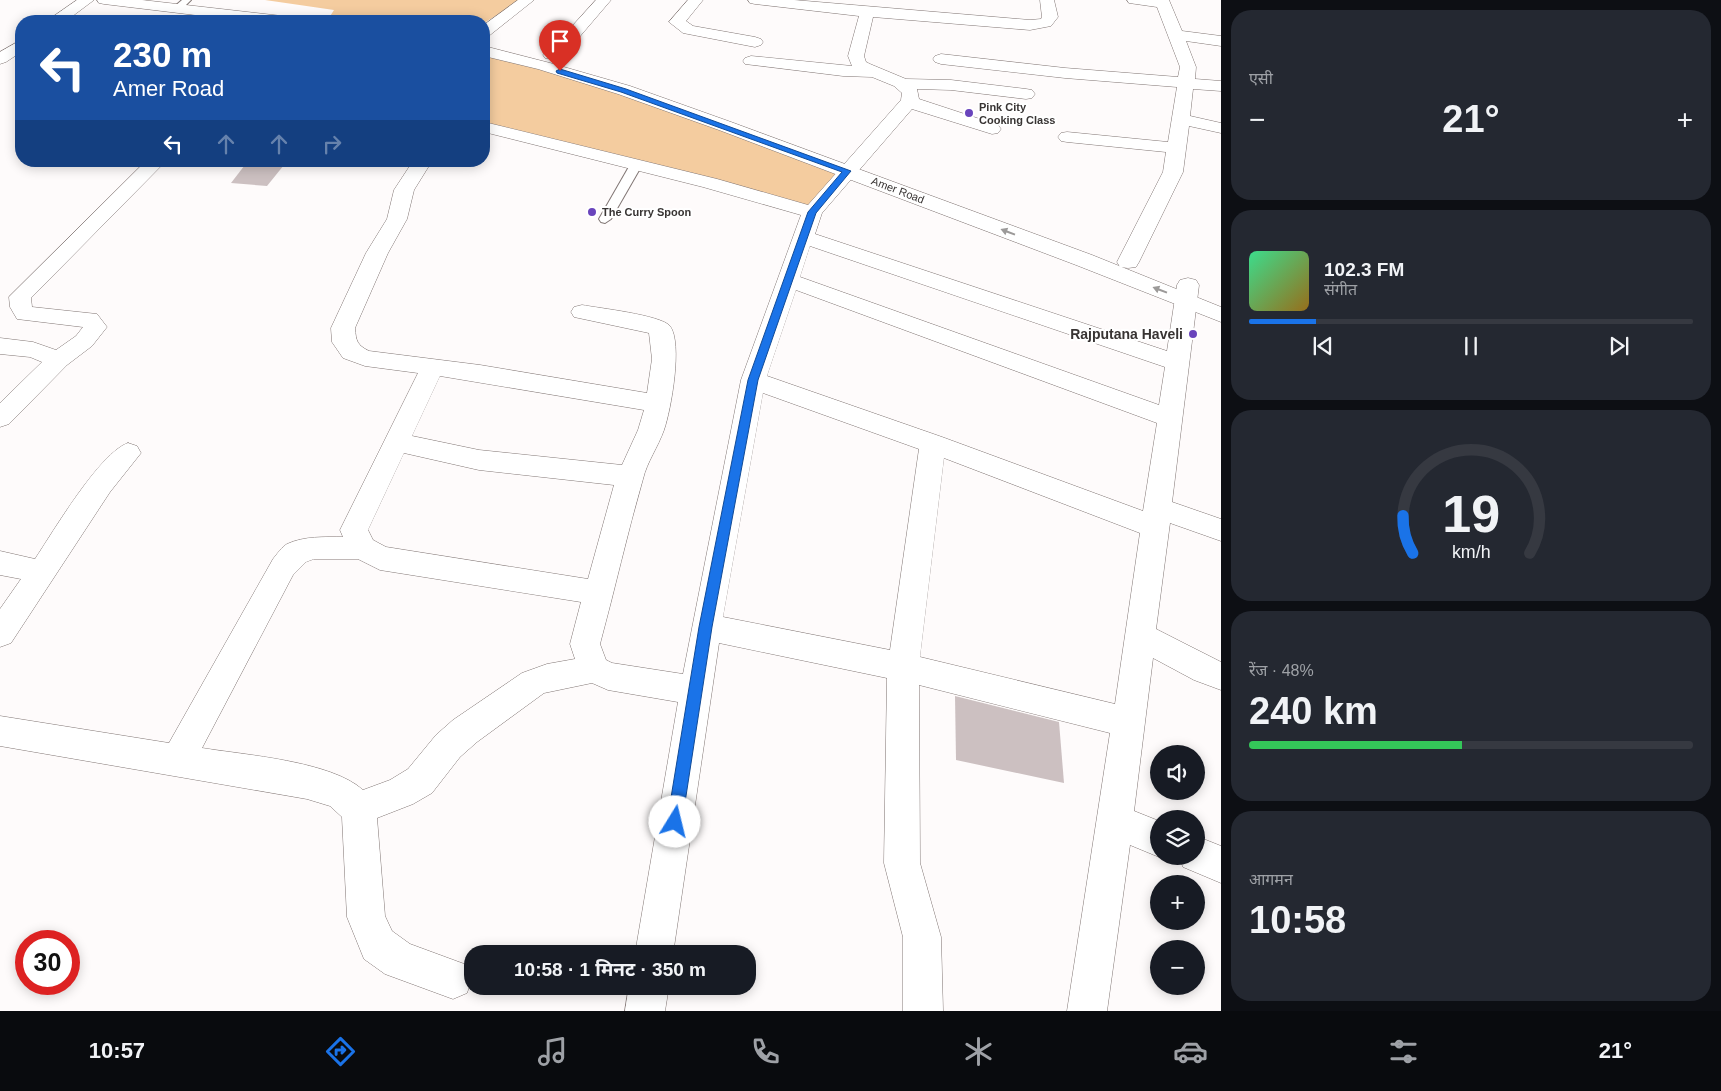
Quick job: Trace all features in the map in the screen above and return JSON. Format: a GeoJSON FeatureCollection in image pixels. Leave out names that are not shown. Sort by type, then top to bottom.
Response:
{"type":"FeatureCollection","features":[{"type":"Feature","properties":{"kind":"street"},"geometry":{"type":"LineString","coordinates":[[65,15],[87,0]]}},
{"type":"Feature","properties":{"kind":"street"},"geometry":{"type":"LineString","coordinates":[[104,0],[182,4],[247,15]]}},
{"type":"Feature","properties":{"kind":"street"},"geometry":{"type":"LineString","coordinates":[[490,28],[527,0]]}},
{"type":"Feature","properties":{"kind":"street"},"geometry":{"type":"LineString","coordinates":[[551,55],[570,38],[604,0]]}},
{"type":"Feature","properties":{"kind":"street"},"geometry":{"type":"LineString","coordinates":[[696,0],[677,22],[688,30],[756,42]]}},
{"type":"Feature","properties":{"kind":"street"},"geometry":{"type":"LineString","coordinates":[[755,0],[833,5],[867,12],[1030,25],[1046,23],[1050,17],[1047,0]]}},
{"type":"Feature","properties":{"kind":"street"},"geometry":{"type":"LineString","coordinates":[[1128,262],[1173,172],[1188,67],[1163,1],[1134,0]]}},
{"type":"Feature","properties":{"kind":"street"},"geometry":{"type":"LineString","coordinates":[[655,945],[706,627],[753,380],[812,212],[909,102],[911,95],[909,89],[901,84],[859,64],[856,56],[867,12]]}},
{"type":"Feature","properties":{"kind":"street"},"geometry":{"type":"LineString","coordinates":[[1176,36],[1221,41]]}},
{"type":"Feature","properties":{"kind":"street","name":"Amer Road"},"geometry":{"type":"LineString","coordinates":[[490,43],[506,44],[551,55],[674,94],[853,165],[1187,292],[1221,298]]}},
{"type":"Feature","properties":{"kind":"street"},"geometry":{"type":"LineString","coordinates":[[0,60],[15,49]]}},
{"type":"Feature","properties":{"kind":"street","name":"Amer Road"},"geometry":{"type":"LineString","coordinates":[[490,53],[544,66],[624,90],[853,165],[1128,262],[1187,292],[1221,314]]}},
{"type":"Feature","properties":{"kind":"street"},"geometry":{"type":"LineString","coordinates":[[941,59],[1221,86]]}},
{"type":"Feature","properties":{"kind":"street"},"geometry":{"type":"LineString","coordinates":[[751,61],[843,71],[874,72]]}},
{"type":"Feature","properties":{"kind":"street"},"geometry":{"type":"LineString","coordinates":[[901,84],[951,85],[1026,94]]}},
{"type":"Feature","properties":{"kind":"street"},"geometry":{"type":"LineString","coordinates":[[909,102],[992,128]]}},
{"type":"Feature","properties":{"kind":"street"},"geometry":{"type":"LineString","coordinates":[[1181,119],[1221,128]]}},
{"type":"Feature","properties":{"kind":"street"},"geometry":{"type":"LineString","coordinates":[[490,128],[812,212]]}},
{"type":"Feature","properties":{"kind":"street"},"geometry":{"type":"LineString","coordinates":[[1067,137],[1177,148]]}},
{"type":"Feature","properties":{"kind":"street"},"geometry":{"type":"LineString","coordinates":[[0,418],[60,359],[80,345],[90,335],[95,326],[89,319],[25,314],[21,307],[20,297],[151,167]]}},
{"type":"Feature","properties":{"kind":"street"},"geometry":{"type":"LineString","coordinates":[[419,167],[404,190],[397,219],[377,253],[343,328],[344,342],[351,352],[365,358],[433,366],[658,404]]}},
{"type":"Feature","properties":{"kind":"street"},"geometry":{"type":"LineString","coordinates":[[803,237],[1177,363]]}},
{"type":"Feature","properties":{"kind":"street"},"geometry":{"type":"LineString","coordinates":[[788,280],[1170,418]]}},
{"type":"Feature","properties":{"kind":"street"},"geometry":{"type":"LineString","coordinates":[[1086,1011],[1115,821],[1187,292]]}},
{"type":"Feature","properties":{"kind":"street"},"geometry":{"type":"LineString","coordinates":[[582,312],[648,324],[660,329],[664,358],[658,404],[651,430],[630,476],[586,644],[594,669]]}},
{"type":"Feature","properties":{"kind":"street"},"geometry":{"type":"LineString","coordinates":[[0,346],[33,350],[60,359]]}},
{"type":"Feature","properties":{"kind":"street"},"geometry":{"type":"LineString","coordinates":[[363,548],[354,530],[433,366]]}},
{"type":"Feature","properties":{"kind":"street"},"geometry":{"type":"LineString","coordinates":[[753,380],[933,444],[1156,518],[1221,530]]}},
{"type":"Feature","properties":{"kind":"street"},"geometry":{"type":"LineString","coordinates":[[396,442],[479,460],[568,471],[630,476]]}},
{"type":"Feature","properties":{"kind":"street"},"geometry":{"type":"LineString","coordinates":[[923,1011],[922,937],[902,863],[903,667],[933,444]]}},
{"type":"Feature","properties":{"kind":"street"},"geometry":{"type":"LineString","coordinates":[[0,634],[100,485],[128,453]]}},
{"type":"Feature","properties":{"kind":"street"},"geometry":{"type":"LineString","coordinates":[[178,761],[283,567],[296,553],[314,548],[363,548],[380,558],[599,593]]}},
{"type":"Feature","properties":{"kind":"street"},"geometry":{"type":"LineString","coordinates":[[0,563],[42,572]]}},
{"type":"Feature","properties":{"kind":"street"},"geometry":{"type":"LineString","coordinates":[[706,627],[903,667],[1128,722]]}},
{"type":"Feature","properties":{"kind":"street"},"geometry":{"type":"LineString","coordinates":[[1140,636],[1205,670],[1221,676]]}},
{"type":"Feature","properties":{"kind":"street"},"geometry":{"type":"LineString","coordinates":[[358,809],[401,792],[420,781],[448,746],[465,731],[533,683],[547,678],[594,669],[608,676],[695,691]]}},
{"type":"Feature","properties":{"kind":"street"},"geometry":{"type":"LineString","coordinates":[[0,731],[307,782],[340,793],[358,809],[361,828],[366,917],[378,945],[399,960],[453,979]]}},
{"type":"Feature","properties":{"kind":"street"},"geometry":{"type":"LineString","coordinates":[[1115,821],[1150,835]]}},
{"type":"Feature","properties":{"kind":"street"},"geometry":{"type":"LineString","coordinates":[[1205,858],[1221,864]]}},
{"type":"Feature","properties":{"kind":"street"},"geometry":{"type":"LineString","coordinates":[[645,1011],[648,995]]}},
{"type":"Feature","properties":{"kind":"lane"},"geometry":{"type":"LineString","coordinates":[[605,220],[636,165]]}},
{"type":"Feature","properties":{"kind":"shaded area"},"geometry":{"type":"Polygon","coordinates":[[[265,0],[522,0],[490,19],[490,15],[331,15],[334,10],[265,0]]]}},
{"type":"Feature","properties":{"kind":"shaded area"},"geometry":{"type":"Polygon","coordinates":[[[490,55],[620,92],[841,172],[811,207],[490,126],[490,55]]]}},
{"type":"Feature","properties":{"kind":"building"},"geometry":{"type":"Polygon","coordinates":[[[243,167],[282,167],[267,186],[231,183],[243,167]]]}},
{"type":"Feature","properties":{"kind":"building"},"geometry":{"type":"Polygon","coordinates":[[[955,696],[1059,722],[1064,783],[956,760],[955,696]]]}},
{"type":"Feature","properties":{"kind":"place","name":"Pink City Cooking Class"},"geometry":{"type":"Point","coordinates":[969,113]}},
{"type":"Feature","properties":{"kind":"place","name":"The Curry Spoon"},"geometry":{"type":"Point","coordinates":[592,212]}},
{"type":"Feature","properties":{"kind":"place","name":"Rajputana Haveli"},"geometry":{"type":"Point","coordinates":[1193,334]}},
{"type":"Feature","properties":{"kind":"route"},"geometry":{"type":"LineString","coordinates":[[560,71],[624,90],[847,171],[812,212],[753,380],[706,627],[675,822]]}}]}
